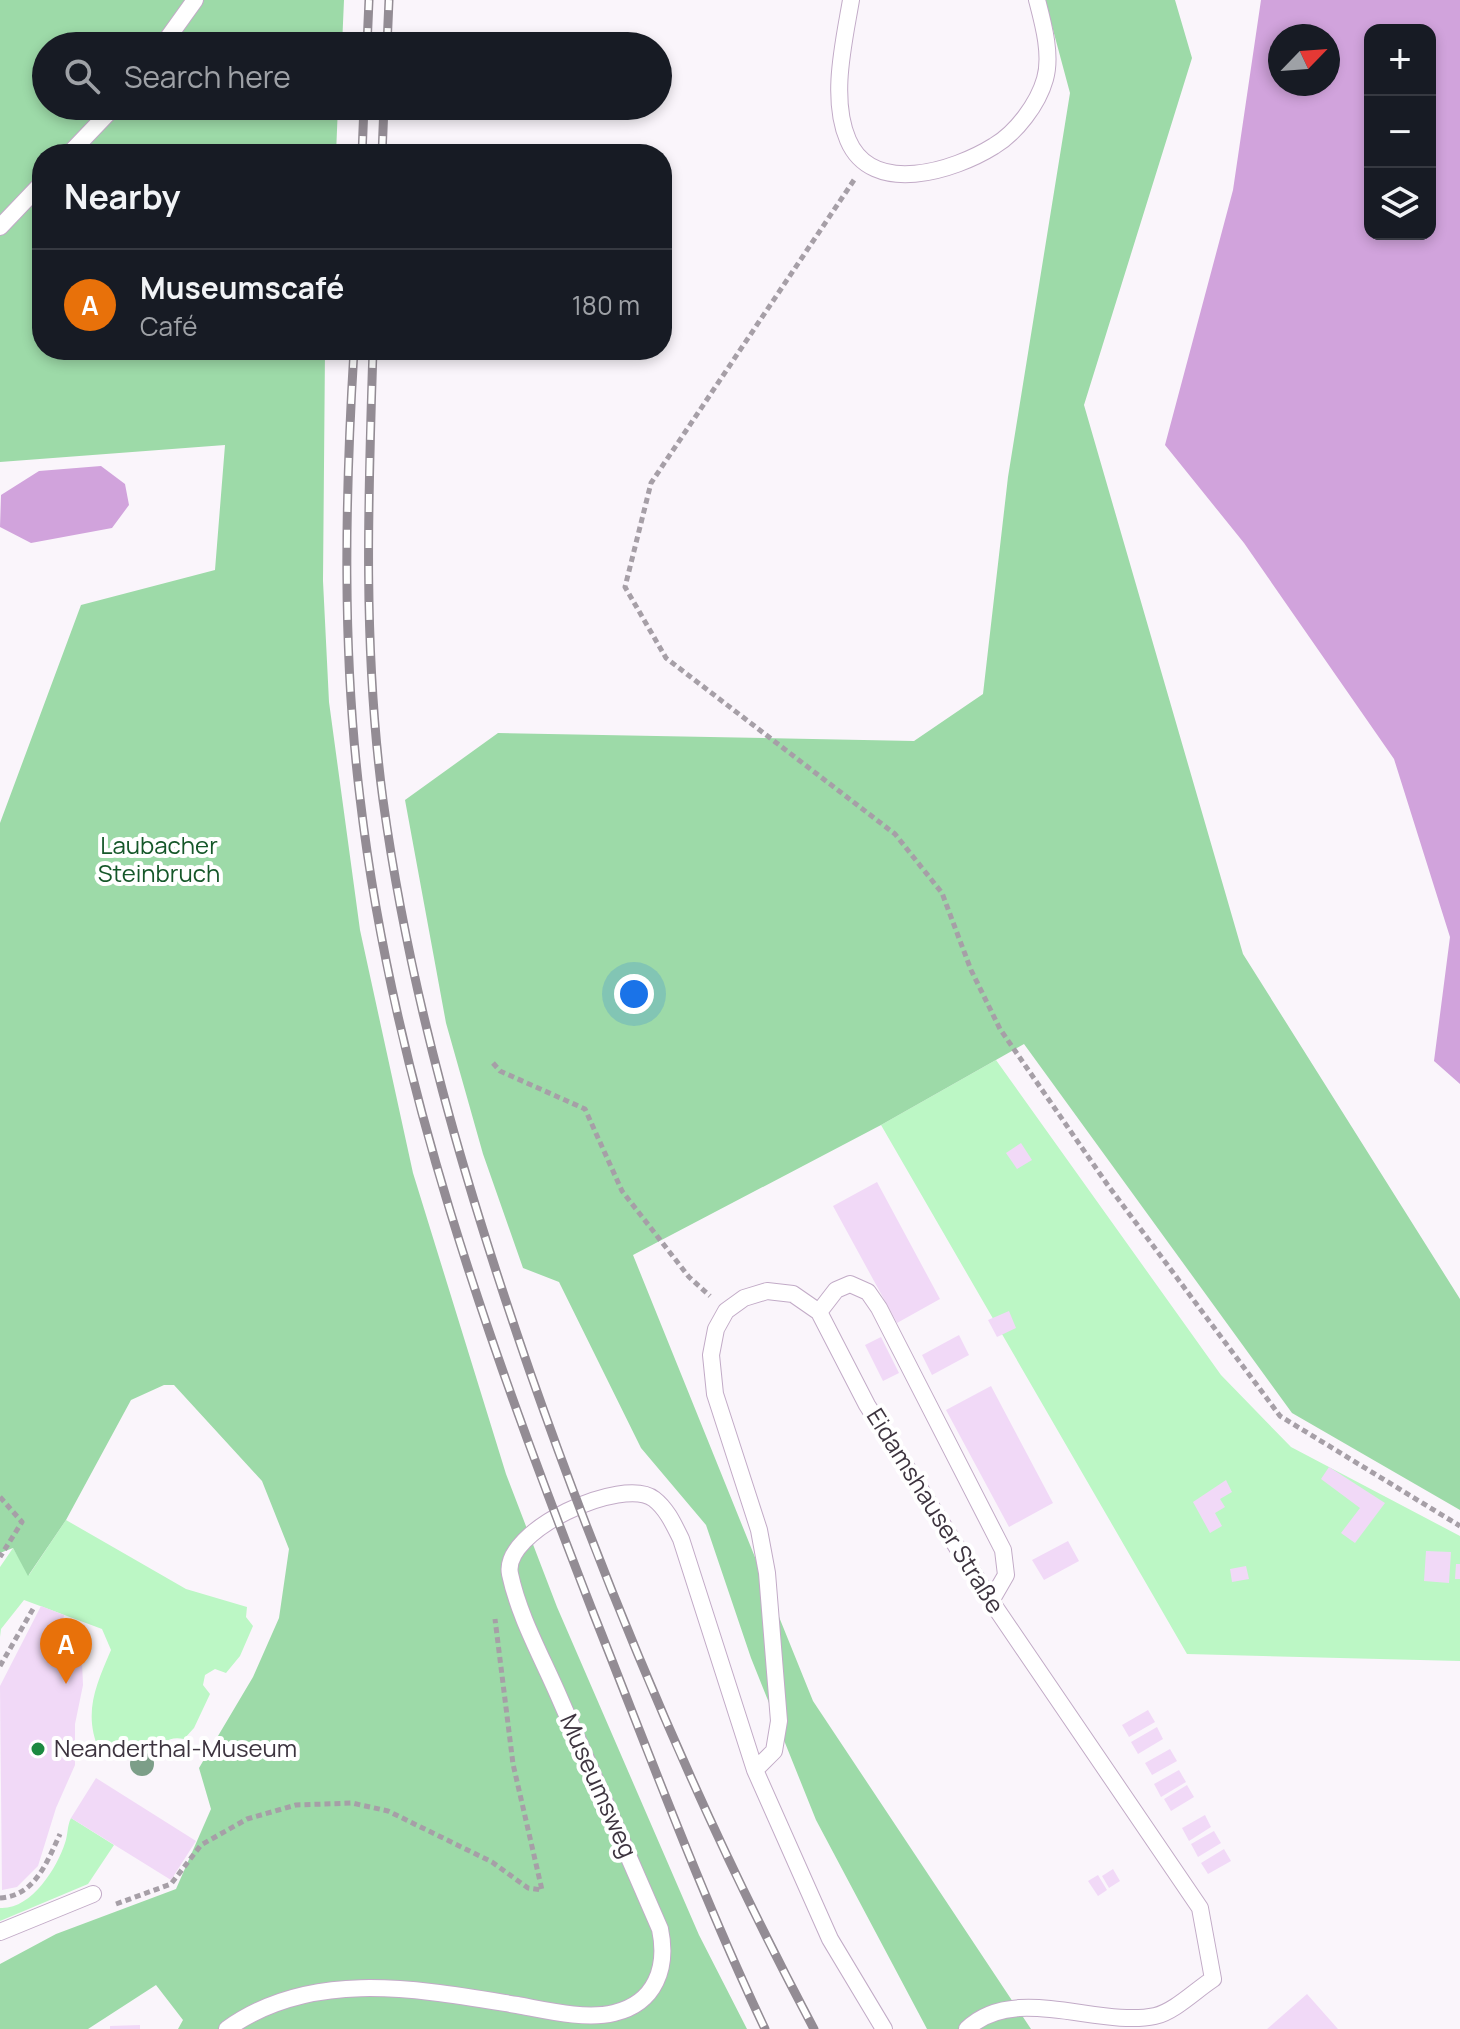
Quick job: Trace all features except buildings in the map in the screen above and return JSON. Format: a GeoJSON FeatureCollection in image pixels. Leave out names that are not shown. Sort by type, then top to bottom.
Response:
{"type":"FeatureCollection","features":[{"type":"Feature","properties":{"kind":"lane"},"geometry":{"type":"LineString","coordinates":[[172,32],[195,0]]}},
{"type":"Feature","properties":{"kind":"lane"},"geometry":{"type":"LineString","coordinates":[[851,0],[842,54],[841,107],[848,140],[865,164],[907,176],[995,146],[1028,114],[1046,77],[1045,32],[1037,0]]}},
{"type":"Feature","properties":{"kind":"lane"},"geometry":{"type":"LineString","coordinates":[[79,144],[102,120]]}},
{"type":"Feature","properties":{"kind":"lane"},"geometry":{"type":"LineString","coordinates":[[0,227],[32,193]]}},
{"type":"Feature","properties":{"kind":"lane"},"geometry":{"type":"LineString","coordinates":[[884,2029],[830,1939],[755,1770],[774,1751],[779,1721],[778,1688],[759,1530],[715,1394],[711,1355],[716,1329],[726,1311],[744,1298],[767,1291],[793,1294],[819,1312],[836,1290],[850,1284],[868,1292],[1003,1550],[1006,1575],[991,1601]]}},
{"type":"Feature","properties":{"kind":"lane","name":"Eidamshauser Straße"},"geometry":{"type":"LineString","coordinates":[[819,1312],[867,1405],[991,1601],[1200,1908],[1213,1979],[1158,2015],[1130,2019],[1049,2008],[998,2012],[978,2019],[967,2029]]}},
{"type":"Feature","properties":{"kind":"lane","name":"Museumsweg"},"geometry":{"type":"LineString","coordinates":[[227,2029],[250,2013],[286,1997],[341,1988],[458,1995],[584,2022],[631,2007],[648,1995],[660,1978],[665,1952],[660,1929],[531,1633],[510,1573],[510,1561],[517,1546],[543,1526],[613,1494],[635,1491],[653,1498],[667,1512],[681,1539],[755,1770]]}},
{"type":"Feature","properties":{"kind":"lane"},"geometry":{"type":"LineString","coordinates":[[0,1932],[93,1894]]}},
{"type":"Feature","properties":{"kind":"path"},"geometry":{"type":"LineString","coordinates":[[865,164],[651,483],[625,587],[666,658],[895,834],[942,893],[971,970],[1000,1029],[1107,1184],[1280,1416],[1460,1526]]}},
{"type":"Feature","properties":{"kind":"path"},"geometry":{"type":"LineString","coordinates":[[493,1063],[500,1071],[585,1109],[622,1191],[689,1277],[726,1311]]}},
{"type":"Feature","properties":{"kind":"path"},"geometry":{"type":"LineString","coordinates":[[0,1497],[22,1522],[0,1557]]}},
{"type":"Feature","properties":{"kind":"path"},"geometry":{"type":"LineString","coordinates":[[0,1666],[33,1609]]}},
{"type":"Feature","properties":{"kind":"path"},"geometry":{"type":"LineString","coordinates":[[112,1906],[171,1884],[201,1845],[247,1819],[296,1805],[352,1803],[388,1811],[492,1862],[528,1888],[542,1890],[513,1764],[494,1612]]}},
{"type":"Feature","properties":{"kind":"path"},"geometry":{"type":"LineString","coordinates":[[0,1898],[16,1897],[40,1876],[60,1834]]}},
{"type":"Feature","properties":{"kind":"green space","name":"Laubacher Steinbruch"},"geometry":{"type":"Polygon","coordinates":[[[0,0],[344,0],[343,32],[32,32],[32,120],[337,120],[336,144],[32,144],[32,360],[325,360],[323,581],[329,702],[360,930],[413,1173],[506,1474],[557,1607],[699,1935],[747,2029],[178,2029],[183,2020],[156,1985],[88,2029],[0,2029],[0,1964],[56,1934],[176,1889],[211,1809],[199,1768],[253,1677],[279,1618],[289,1549],[262,1481],[174,1385],[164,1385],[131,1400],[66,1520],[28,1576],[13,1548],[0,1553],[0,823],[81,605],[215,570],[225,445],[0,462],[0,0]]]}},
{"type":"Feature","properties":{"kind":"green space"},"geometry":{"type":"Polygon","coordinates":[[[1045,0],[1175,0],[1192,58],[1084,405],[1243,954],[1460,1299],[1460,1510],[1292,1413],[1024,1044],[881,1125],[633,1255],[813,1701],[1031,2029],[927,2029],[816,1820],[751,1658],[706,1525],[641,1448],[559,1282],[523,1268],[483,1154],[446,1023],[405,800],[498,733],[914,741],[983,694],[1008,477],[1070,93],[1045,0]]]}},
{"type":"Feature","properties":{"kind":"green space"},"geometry":{"type":"Polygon","coordinates":[[[996,1060],[1221,1375],[1291,1447],[1460,1536],[1460,1661],[1187,1654],[881,1125],[996,1060]]]}},
{"type":"Feature","properties":{"kind":"green space"},"geometry":{"type":"Polygon","coordinates":[[[66,1520],[186,1589],[247,1607],[246,1617],[253,1626],[240,1656],[226,1673],[215,1669],[205,1675],[203,1685],[210,1694],[194,1728],[184,1739],[167,1741],[155,1753],[99,1750],[92,1724],[93,1699],[111,1650],[102,1629],[24,1600],[1,1629],[0,1637],[0,1567],[13,1548],[29,1575],[66,1520]]]}},
{"type":"Feature","properties":{"kind":"green space"},"geometry":{"type":"Polygon","coordinates":[[[71,1818],[114,1845],[88,1884],[0,1921],[0,1908],[22,1902],[49,1875],[61,1853],[71,1818]]]}},
{"type":"Feature","properties":{"kind":"shaded area"},"geometry":{"type":"Polygon","coordinates":[[[1261,0],[1460,0],[1460,1084],[1434,1061],[1450,937],[1394,759],[1244,543],[1165,445],[1233,190],[1261,0]]]}},
{"type":"Feature","properties":{"kind":"shaded area"},"geometry":{"type":"Polygon","coordinates":[[[101,466],[125,484],[129,505],[112,528],[31,543],[0,527],[1,495],[39,471],[101,466]]]}},
{"type":"Feature","properties":{"kind":"railway"},"geometry":{"type":"LineString","coordinates":[[368,32],[369,0]]}},
{"type":"Feature","properties":{"kind":"railway"},"geometry":{"type":"LineString","coordinates":[[388,32],[389,0]]}},
{"type":"Feature","properties":{"kind":"railway"},"geometry":{"type":"LineString","coordinates":[[362,144],[363,120]]}},
{"type":"Feature","properties":{"kind":"railway"},"geometry":{"type":"LineString","coordinates":[[382,144],[383,120]]}},
{"type":"Feature","properties":{"kind":"railway"},"geometry":{"type":"LineString","coordinates":[[354,360],[347,574],[354,742],[375,903],[421,1111],[483,1315],[556,1515],[676,1823],[765,2029]]}},
{"type":"Feature","properties":{"kind":"railway"},"geometry":{"type":"LineString","coordinates":[[373,360],[369,575],[377,744],[394,873],[442,1090],[506,1302],[592,1540],[696,1788],[814,2029]]}},
{"type":"Feature","properties":{"kind":"place","name":"Museumscafé"},"geometry":{"type":"Point","coordinates":[66,1684]}},
{"type":"Feature","properties":{"kind":"place","name":"Neanderthal-Museum"},"geometry":{"type":"Point","coordinates":[38,1749]}}]}
